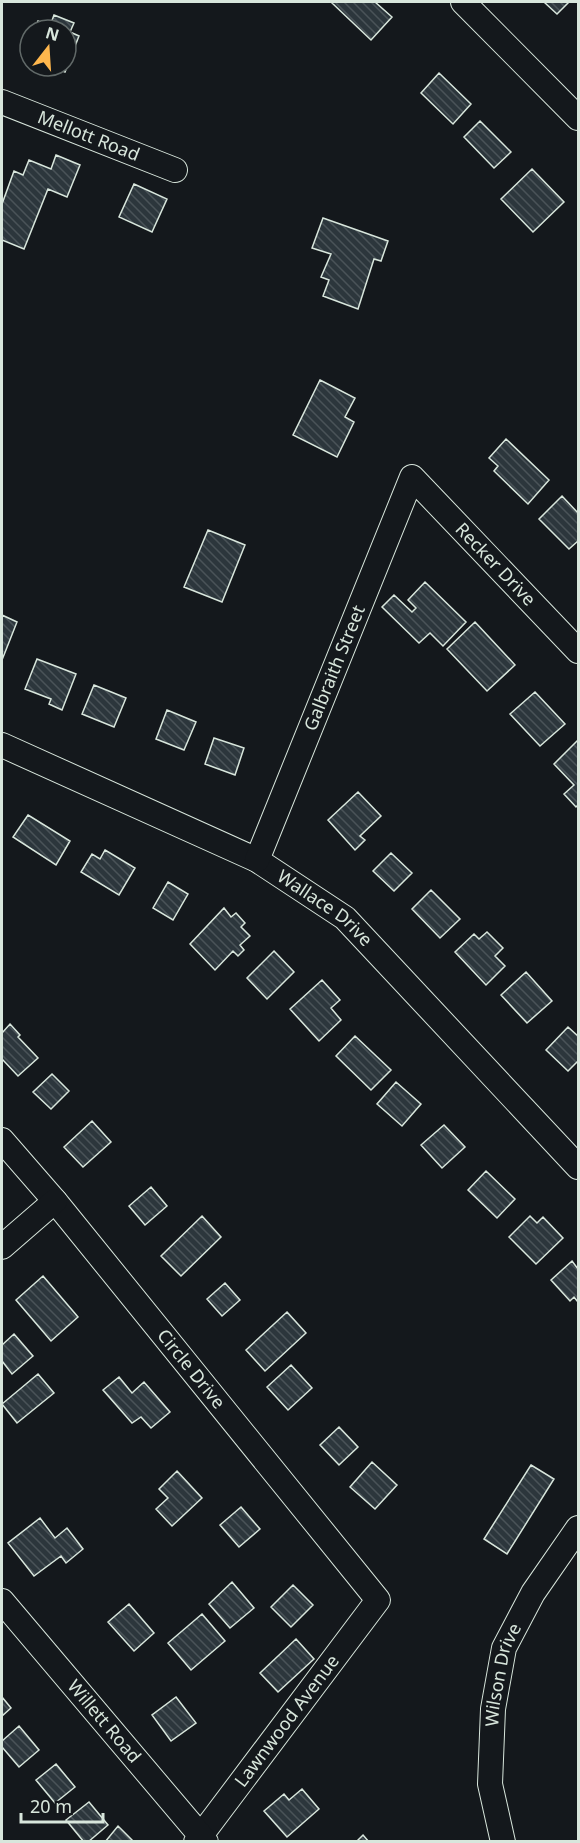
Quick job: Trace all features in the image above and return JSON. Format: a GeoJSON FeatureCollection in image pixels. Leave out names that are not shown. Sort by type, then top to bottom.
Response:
{"type":"FeatureCollection","features":[{"type":"Feature","properties":{"kind":"street"},"geometry":{"type":"LineString","coordinates":[[463,2],[579,118]]}},
{"type":"Feature","properties":{"kind":"street","name":"Mellott Road"},"geometry":{"type":"LineString","coordinates":[[2,102],[175,170]]}},
{"type":"Feature","properties":{"kind":"street","name":"Recker Drive"},"geometry":{"type":"LineString","coordinates":[[412,477],[579,651]]}},
{"type":"Feature","properties":{"kind":"street","name":"Galbraith Street"},"geometry":{"type":"LineString","coordinates":[[257,860],[412,477]]}},
{"type":"Feature","properties":{"kind":"street","name":"Wallace Drive"},"geometry":{"type":"LineString","coordinates":[[2,745],[257,860],[345,918],[579,1167]]}},
{"type":"Feature","properties":{"kind":"street","name":"Circle Drive"},"geometry":{"type":"LineString","coordinates":[[2,1140],[55,1201],[378,1600]]}},
{"type":"Feature","properties":{"kind":"street"},"geometry":{"type":"LineString","coordinates":[[2,1247],[55,1201]]}},
{"type":"Feature","properties":{"kind":"street","name":"Wilson Drive"},"geometry":{"type":"LineString","coordinates":[[503,1842],[490,1784],[493,1709],[504,1648],[533,1593],[579,1528]]}},
{"type":"Feature","properties":{"kind":"street","name":"Lawnwood Avenue"},"geometry":{"type":"LineString","coordinates":[[201,1840],[378,1600]]}},
{"type":"Feature","properties":{"kind":"street","name":"Willett Road"},"geometry":{"type":"LineString","coordinates":[[2,1601],[201,1840]]}},
{"type":"Feature","properties":{"kind":"building"},"geometry":{"type":"Polygon","coordinates":[[[375,2],[392,17],[371,40],[332,3],[375,2]]]}},
{"type":"Feature","properties":{"kind":"building"},"geometry":{"type":"Polygon","coordinates":[[[544,2],[569,2],[557,14],[544,2]]]}},
{"type":"Feature","properties":{"kind":"building"},"geometry":{"type":"Polygon","coordinates":[[[439,73],[471,104],[453,124],[421,93],[439,73]]]}},
{"type":"Feature","properties":{"kind":"building"},"geometry":{"type":"Polygon","coordinates":[[[480,121],[511,152],[494,168],[464,137],[480,121]]]}},
{"type":"Feature","properties":{"kind":"building"},"geometry":{"type":"Polygon","coordinates":[[[56,155],[80,165],[67,197],[48,189],[24,249],[2,240],[2,204],[14,171],[23,175],[29,160],[51,169],[56,155]]]}},
{"type":"Feature","properties":{"kind":"building"},"geometry":{"type":"Polygon","coordinates":[[[532,169],[564,202],[533,232],[501,199],[532,169]]]}},
{"type":"Feature","properties":{"kind":"building"},"geometry":{"type":"Polygon","coordinates":[[[134,184],[167,199],[152,232],[119,217],[134,184]]]}},
{"type":"Feature","properties":{"kind":"building"},"geometry":{"type":"Polygon","coordinates":[[[323,218],[388,241],[381,261],[374,259],[358,309],[323,296],[329,280],[321,277],[331,254],[312,248],[323,218]]]}},
{"type":"Feature","properties":{"kind":"building"},"geometry":{"type":"Polygon","coordinates":[[[320,380],[355,398],[345,417],[354,422],[337,457],[293,435],[320,380]]]}},
{"type":"Feature","properties":{"kind":"building"},"geometry":{"type":"Polygon","coordinates":[[[506,439],[549,480],[528,504],[494,471],[498,466],[489,458],[506,439]]]}},
{"type":"Feature","properties":{"kind":"building"},"geometry":{"type":"Polygon","coordinates":[[[562,496],[578,513],[578,541],[569,549],[539,519],[562,496]]]}},
{"type":"Feature","properties":{"kind":"building"},"geometry":{"type":"Polygon","coordinates":[[[208,530],[245,545],[222,602],[184,587],[208,530]]]}},
{"type":"Feature","properties":{"kind":"building"},"geometry":{"type":"Polygon","coordinates":[[[425,582],[466,622],[443,646],[430,633],[419,643],[382,607],[394,595],[412,612],[416,608],[408,600],[425,582]]]}},
{"type":"Feature","properties":{"kind":"building"},"geometry":{"type":"Polygon","coordinates":[[[2,615],[17,622],[2,660],[2,615]]]}},
{"type":"Feature","properties":{"kind":"building"},"geometry":{"type":"Polygon","coordinates":[[[475,622],[515,665],[487,691],[447,649],[475,622]]]}},
{"type":"Feature","properties":{"kind":"building"},"geometry":{"type":"Polygon","coordinates":[[[37,659],[76,674],[62,710],[49,704],[51,699],[25,689],[37,659]]]}},
{"type":"Feature","properties":{"kind":"building"},"geometry":{"type":"Polygon","coordinates":[[[94,685],[126,698],[114,727],[82,714],[94,685]]]}},
{"type":"Feature","properties":{"kind":"building"},"geometry":{"type":"Polygon","coordinates":[[[535,692],[565,724],[540,746],[510,714],[535,692]]]}},
{"type":"Feature","properties":{"kind":"building"},"geometry":{"type":"Polygon","coordinates":[[[167,710],[196,722],[184,750],[156,739],[167,710]]]}},
{"type":"Feature","properties":{"kind":"building"},"geometry":{"type":"Polygon","coordinates":[[[214,738],[244,748],[235,775],[205,764],[214,738]]]}},
{"type":"Feature","properties":{"kind":"building"},"geometry":{"type":"Polygon","coordinates":[[[578,740],[578,805],[576,807],[564,794],[574,785],[554,764],[578,740]]]}},
{"type":"Feature","properties":{"kind":"building"},"geometry":{"type":"Polygon","coordinates":[[[358,792],[381,816],[360,836],[365,840],[355,850],[328,820],[358,792]]]}},
{"type":"Feature","properties":{"kind":"building"},"geometry":{"type":"Polygon","coordinates":[[[28,815],[70,841],[56,865],[13,837],[28,815]]]}},
{"type":"Feature","properties":{"kind":"building"},"geometry":{"type":"Polygon","coordinates":[[[105,850],[135,868],[119,895],[81,872],[92,854],[100,859],[105,850]]]}},
{"type":"Feature","properties":{"kind":"building"},"geometry":{"type":"Polygon","coordinates":[[[391,853],[412,873],[394,891],[373,871],[391,853]]]}},
{"type":"Feature","properties":{"kind":"building"},"geometry":{"type":"Polygon","coordinates":[[[168,882],[188,894],[173,920],[153,908],[168,882]]]}},
{"type":"Feature","properties":{"kind":"building"},"geometry":{"type":"Polygon","coordinates":[[[431,890],[460,919],[440,938],[412,909],[431,890]]]}},
{"type":"Feature","properties":{"kind":"building"},"geometry":{"type":"Polygon","coordinates":[[[224,908],[231,917],[236,913],[245,923],[241,927],[250,936],[240,945],[244,950],[238,956],[233,951],[215,970],[190,944],[224,908]]]}},
{"type":"Feature","properties":{"kind":"building"},"geometry":{"type":"Polygon","coordinates":[[[487,932],[503,948],[495,956],[505,966],[486,985],[455,952],[474,934],[479,939],[487,932]]]}},
{"type":"Feature","properties":{"kind":"building"},"geometry":{"type":"Polygon","coordinates":[[[274,951],[294,972],[267,999],[247,978],[274,951]]]}},
{"type":"Feature","properties":{"kind":"building"},"geometry":{"type":"Polygon","coordinates":[[[526,972],[552,1001],[527,1023],[501,995],[526,972]]]}},
{"type":"Feature","properties":{"kind":"building"},"geometry":{"type":"Polygon","coordinates":[[[322,980],[340,1000],[331,1008],[341,1020],[319,1041],[290,1009],[322,980]]]}},
{"type":"Feature","properties":{"kind":"building"},"geometry":{"type":"Polygon","coordinates":[[[10,1024],[20,1035],[18,1037],[38,1058],[18,1076],[2,1059],[2,1033],[10,1024]]]}},
{"type":"Feature","properties":{"kind":"building"},"geometry":{"type":"Polygon","coordinates":[[[568,1027],[578,1036],[578,1061],[568,1071],[546,1050],[568,1027]]]}},
{"type":"Feature","properties":{"kind":"building"},"geometry":{"type":"Polygon","coordinates":[[[355,1036],[391,1070],[371,1090],[336,1056],[355,1036]]]}},
{"type":"Feature","properties":{"kind":"building"},"geometry":{"type":"Polygon","coordinates":[[[52,1074],[69,1091],[51,1109],[33,1092],[52,1074]]]}},
{"type":"Feature","properties":{"kind":"building"},"geometry":{"type":"Polygon","coordinates":[[[396,1082],[421,1104],[402,1126],[377,1104],[396,1082]]]}},
{"type":"Feature","properties":{"kind":"building"},"geometry":{"type":"Polygon","coordinates":[[[92,1121],[111,1142],[83,1167],[64,1147],[92,1121]]]}},
{"type":"Feature","properties":{"kind":"building"},"geometry":{"type":"Polygon","coordinates":[[[444,1125],[465,1147],[442,1168],[421,1145],[444,1125]]]}},
{"type":"Feature","properties":{"kind":"building"},"geometry":{"type":"Polygon","coordinates":[[[486,1171],[515,1199],[497,1218],[468,1190],[486,1171]]]}},
{"type":"Feature","properties":{"kind":"building"},"geometry":{"type":"Polygon","coordinates":[[[151,1187],[167,1206],[145,1225],[129,1206],[151,1187]]]}},
{"type":"Feature","properties":{"kind":"building"},"geometry":{"type":"Polygon","coordinates":[[[202,1216],[221,1237],[181,1276],[161,1256],[202,1216]]]}},
{"type":"Feature","properties":{"kind":"building"},"geometry":{"type":"Polygon","coordinates":[[[530,1216],[537,1223],[543,1217],[563,1238],[536,1264],[509,1237],[530,1216]]]}},
{"type":"Feature","properties":{"kind":"building"},"geometry":{"type":"Polygon","coordinates":[[[572,1261],[578,1269],[578,1302],[574,1297],[570,1301],[551,1280],[572,1261]]]}},
{"type":"Feature","properties":{"kind":"building"},"geometry":{"type":"Polygon","coordinates":[[[43,1276],[78,1317],[51,1341],[16,1300],[43,1276]]]}},
{"type":"Feature","properties":{"kind":"building"},"geometry":{"type":"Polygon","coordinates":[[[225,1283],[240,1300],[222,1316],[207,1299],[225,1283]]]}},
{"type":"Feature","properties":{"kind":"building"},"geometry":{"type":"Polygon","coordinates":[[[287,1312],[306,1333],[265,1371],[246,1350],[287,1312]]]}},
{"type":"Feature","properties":{"kind":"building"},"geometry":{"type":"Polygon","coordinates":[[[14,1334],[33,1356],[12,1374],[2,1361],[2,1345],[14,1334]]]}},
{"type":"Feature","properties":{"kind":"building"},"geometry":{"type":"Polygon","coordinates":[[[291,1365],[312,1388],[288,1410],[267,1387],[291,1365]]]}},
{"type":"Feature","properties":{"kind":"building"},"geometry":{"type":"Polygon","coordinates":[[[38,1374],[54,1393],[17,1423],[2,1404],[38,1374]]]}},
{"type":"Feature","properties":{"kind":"building"},"geometry":{"type":"Polygon","coordinates":[[[119,1377],[132,1393],[144,1382],[170,1412],[151,1428],[141,1417],[132,1423],[103,1390],[119,1377]]]}},
{"type":"Feature","properties":{"kind":"building"},"geometry":{"type":"Polygon","coordinates":[[[339,1427],[358,1447],[339,1465],[320,1445],[339,1427]]]}},
{"type":"Feature","properties":{"kind":"building"},"geometry":{"type":"Polygon","coordinates":[[[372,1462],[397,1485],[375,1509],[350,1487],[372,1462]]]}},
{"type":"Feature","properties":{"kind":"building"},"geometry":{"type":"Polygon","coordinates":[[[531,1465],[554,1479],[507,1554],[484,1539],[531,1465]]]}},
{"type":"Feature","properties":{"kind":"building"},"geometry":{"type":"Polygon","coordinates":[[[177,1471],[202,1498],[172,1526],[156,1509],[168,1498],[159,1489],[177,1471]]]}},
{"type":"Feature","properties":{"kind":"building"},"geometry":{"type":"Polygon","coordinates":[[[241,1507],[260,1529],[239,1547],[220,1525],[241,1507]]]}},
{"type":"Feature","properties":{"kind":"building"},"geometry":{"type":"Polygon","coordinates":[[[40,1518],[55,1538],[67,1528],[83,1549],[66,1563],[61,1556],[34,1576],[8,1543],[40,1518]]]}},
{"type":"Feature","properties":{"kind":"building"},"geometry":{"type":"Polygon","coordinates":[[[232,1582],[254,1608],[230,1628],[209,1604],[232,1582]]]}},
{"type":"Feature","properties":{"kind":"building"},"geometry":{"type":"Polygon","coordinates":[[[293,1585],[313,1605],[291,1627],[271,1607],[293,1585]]]}},
{"type":"Feature","properties":{"kind":"building"},"geometry":{"type":"Polygon","coordinates":[[[129,1604],[154,1633],[134,1651],[108,1622],[129,1604]]]}},
{"type":"Feature","properties":{"kind":"building"},"geometry":{"type":"Polygon","coordinates":[[[202,1614],[225,1641],[191,1670],[168,1643],[202,1614]]]}},
{"type":"Feature","properties":{"kind":"building"},"geometry":{"type":"Polygon","coordinates":[[[296,1639],[314,1659],[278,1692],[260,1673],[296,1639]]]}},
{"type":"Feature","properties":{"kind":"building"},"geometry":{"type":"Polygon","coordinates":[[[2,1697],[11,1708],[2,1716],[2,1697]]]}},
{"type":"Feature","properties":{"kind":"building"},"geometry":{"type":"Polygon","coordinates":[[[176,1697],[196,1723],[171,1741],[152,1715],[176,1697]]]}},
{"type":"Feature","properties":{"kind":"building"},"geometry":{"type":"Polygon","coordinates":[[[19,1726],[39,1750],[19,1767],[2,1747],[2,1741],[19,1726]]]}},
{"type":"Feature","properties":{"kind":"building"},"geometry":{"type":"Polygon","coordinates":[[[56,1764],[75,1787],[55,1803],[36,1780],[56,1764]]]}},
{"type":"Feature","properties":{"kind":"building"},"geometry":{"type":"Polygon","coordinates":[[[302,1789],[319,1809],[287,1837],[264,1811],[284,1794],[289,1800],[302,1789]]]}},
{"type":"Feature","properties":{"kind":"building"},"geometry":{"type":"Polygon","coordinates":[[[89,1802],[108,1825],[88,1842],[84,1842],[66,1820],[89,1802]]]}},
{"type":"Feature","properties":{"kind":"building"},"geometry":{"type":"Polygon","coordinates":[[[118,1826],[134,1842],[105,1842],[118,1826]]]}},
{"type":"Feature","properties":{"kind":"building"},"geometry":{"type":"Polygon","coordinates":[[[363,1835],[369,1842],[356,1842],[363,1835]]]}}]}
